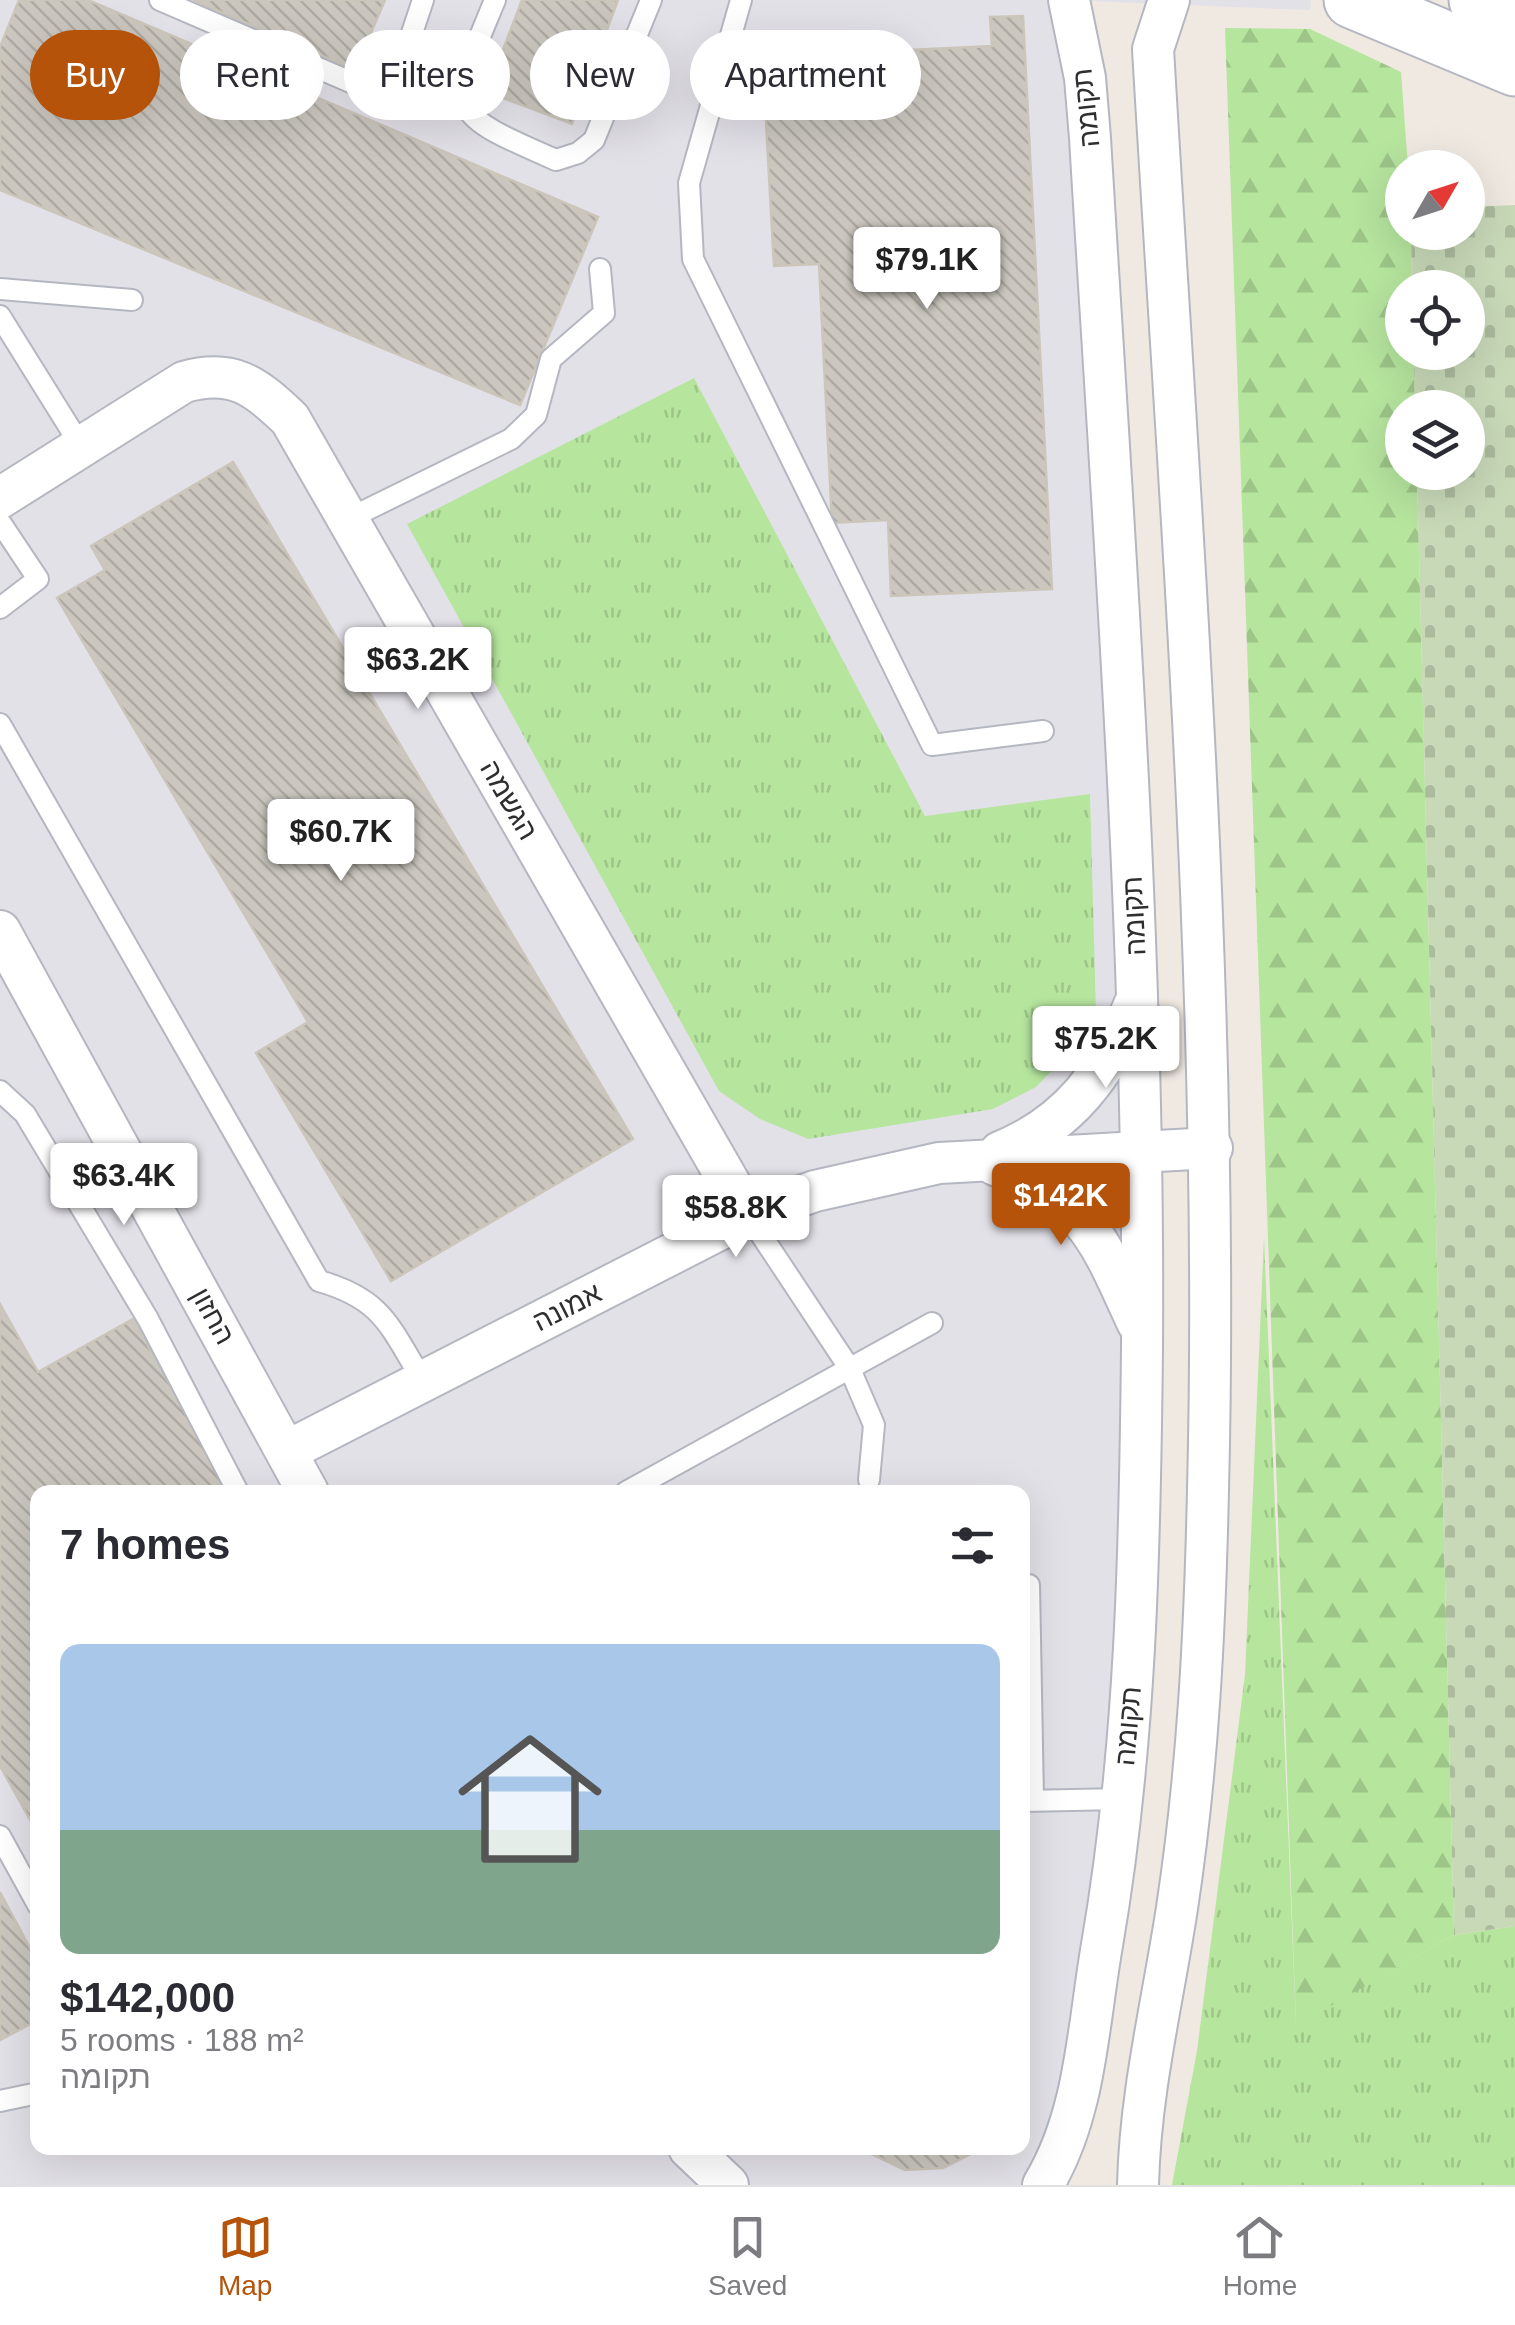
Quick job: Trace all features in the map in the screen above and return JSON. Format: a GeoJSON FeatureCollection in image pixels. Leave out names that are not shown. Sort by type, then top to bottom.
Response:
{"type":"FeatureCollection","features":[{"type":"Feature","properties":{"kind":"street","name":"תקומה"},"geometry":{"type":"LineString","coordinates":[[1043,2185],[1064,2143],[1078,2095],[1122,1799],[1135,1654],[1142,1332],[1144,1149],[1138,996],[1086,78],[1069,0]]}},
{"type":"Feature","properties":{"kind":"street"},"geometry":{"type":"LineString","coordinates":[[1138,2185],[1190,1810],[1203,1658],[1212,1148],[1196,791],[1153,48],[1170,0]]}},
{"type":"Feature","properties":{"kind":"street"},"geometry":{"type":"LineString","coordinates":[[1352,0],[1515,68]]}},
{"type":"Feature","properties":{"kind":"street"},"geometry":{"type":"LineString","coordinates":[[1477,0],[1515,16]]}},
{"type":"Feature","properties":{"kind":"street","name":"הגשמה"},"geometry":{"type":"LineString","coordinates":[[0,498],[184,382],[210,374],[238,378],[259,389],[290,418],[748,1215]]}},
{"type":"Feature","properties":{"kind":"street","name":"החזון"},"geometry":{"type":"LineString","coordinates":[[0,931],[304,1485]]}},
{"type":"Feature","properties":{"kind":"street"},"geometry":{"type":"LineString","coordinates":[[982,1160],[1044,1132],[1095,1084],[1138,996]]}},
{"type":"Feature","properties":{"kind":"street","name":"אמונה"},"geometry":{"type":"LineString","coordinates":[[287,1451],[748,1215],[872,1177],[939,1163],[1212,1148]]}},
{"type":"Feature","properties":{"kind":"street"},"geometry":{"type":"LineString","coordinates":[[982,1160],[1042,1184],[1074,1209],[1099,1240],[1142,1332]]}},
{"type":"Feature","properties":{"kind":"street"},"geometry":{"type":"LineString","coordinates":[[696,2155],[728,2185]]}},
{"type":"Feature","properties":{"kind":"lane"},"geometry":{"type":"LineString","coordinates":[[160,0],[390,98],[423,0]]}},
{"type":"Feature","properties":{"kind":"lane"},"geometry":{"type":"LineString","coordinates":[[494,0],[459,86],[468,115],[495,134],[556,160],[578,153],[594,140],[651,0]]}},
{"type":"Feature","properties":{"kind":"lane"},"geometry":{"type":"LineString","coordinates":[[741,0],[689,183],[693,259],[932,745],[1043,731]]}},
{"type":"Feature","properties":{"kind":"lane"},"geometry":{"type":"LineString","coordinates":[[348,520],[511,438],[536,415],[551,359],[604,313],[600,268]]}},
{"type":"Feature","properties":{"kind":"lane"},"geometry":{"type":"LineString","coordinates":[[0,289],[132,300]]}},
{"type":"Feature","properties":{"kind":"lane"},"geometry":{"type":"LineString","coordinates":[[0,316],[81,446]]}},
{"type":"Feature","properties":{"kind":"lane"},"geometry":{"type":"LineString","coordinates":[[0,522],[38,579],[0,608]]}},
{"type":"Feature","properties":{"kind":"lane"},"geometry":{"type":"LineString","coordinates":[[0,724],[319,1281],[356,1291],[384,1318],[423,1381]]}},
{"type":"Feature","properties":{"kind":"lane"},"geometry":{"type":"LineString","coordinates":[[0,1091],[25,1114],[138,1302],[234,1485]]}},
{"type":"Feature","properties":{"kind":"lane"},"geometry":{"type":"LineString","coordinates":[[748,1215],[850,1369],[874,1425],[869,1480]]}},
{"type":"Feature","properties":{"kind":"lane"},"geometry":{"type":"LineString","coordinates":[[639,1485],[932,1323]]}},
{"type":"Feature","properties":{"kind":"lane"},"geometry":{"type":"LineString","coordinates":[[1030,1800],[1122,1799]]}},
{"type":"Feature","properties":{"kind":"lane"},"geometry":{"type":"LineString","coordinates":[[0,1836],[30,1890]]}},
{"type":"Feature","properties":{"kind":"lane"},"geometry":{"type":"LineString","coordinates":[[0,2101],[30,2095]]}},
{"type":"Feature","properties":{"kind":"shaded area"},"geometry":{"type":"Polygon","coordinates":[[[0,0],[1060,0],[1120,776],[1127,1616],[1058,2130],[1021,2185],[0,2185],[0,0]]]}},
{"type":"Feature","properties":{"kind":"shaded area"},"geometry":{"type":"Polygon","coordinates":[[[1062,0],[1311,0],[1310,10],[1062,0]]]}},
{"type":"Feature","properties":{"kind":"green space"},"geometry":{"type":"Polygon","coordinates":[[[1225,28],[1310,29],[1401,72],[1407,150],[1385,150],[1385,250],[1411,250],[1412,270],[1385,270],[1385,370],[1414,370],[1415,390],[1385,390],[1385,490],[1417,490],[1454,1935],[1296,2026],[1225,28]]]}},
{"type":"Feature","properties":{"kind":"green space"},"geometry":{"type":"Polygon","coordinates":[[[1515,205],[1515,1926],[1454,1935],[1417,490],[1485,490],[1485,390],[1415,390],[1414,370],[1485,370],[1485,270],[1412,270],[1411,250],[1485,250],[1485,206],[1515,205]]]}},
{"type":"Feature","properties":{"kind":"green space"},"geometry":{"type":"Polygon","coordinates":[[[694,378],[925,816],[1090,794],[1096,1014],[1067,1055],[1036,1087],[993,1109],[808,1139],[760,1119],[719,1091],[407,524],[694,378]]]}},
{"type":"Feature","properties":{"kind":"green space"},"geometry":{"type":"Polygon","coordinates":[[[1264,1237],[1296,2025],[1454,1935],[1515,1926],[1515,2185],[1172,2185],[1197,2051],[1245,1675],[1264,1237]]]}},
{"type":"Feature","properties":{"kind":"building"},"geometry":{"type":"Polygon","coordinates":[[[19,0],[88,0],[159,30],[30,30],[30,120],[160,120],[160,31],[180,39],[180,120],[324,120],[324,100],[344,109],[344,120],[370,120],[598,217],[520,405],[0,190],[0,47],[19,0]]]}},
{"type":"Feature","properties":{"kind":"building"},"geometry":{"type":"Polygon","coordinates":[[[193,0],[385,0],[372,30],[344,30],[344,65],[324,57],[324,30],[262,30],[193,0]]]}},
{"type":"Feature","properties":{"kind":"building"},"geometry":{"type":"Polygon","coordinates":[[[522,0],[618,0],[607,30],[530,30],[530,108],[510,101],[510,32],[522,0]]]}},
{"type":"Feature","properties":{"kind":"building"},"geometry":{"type":"Polygon","coordinates":[[[1023,16],[1052,589],[891,596],[888,520],[832,523],[819,264],[774,266],[766,120],[921,120],[921,49],[992,46],[990,17],[1023,16]]]}},
{"type":"Feature","properties":{"kind":"building"},"geometry":{"type":"Polygon","coordinates":[[[233,462],[633,1139],[391,1281],[256,1053],[308,1022],[57,598],[105,570],[91,546],[233,462]]]}},
{"type":"Feature","properties":{"kind":"building"},"geometry":{"type":"Polygon","coordinates":[[[0,1304],[38,1372],[133,1319],[226,1485],[30,1485],[30,1820],[0,1766],[0,1304]]]}},
{"type":"Feature","properties":{"kind":"building"},"geometry":{"type":"Polygon","coordinates":[[[0,1892],[30,1948],[30,2024],[0,2040],[0,1892]]]}},
{"type":"Feature","properties":{"kind":"building"},"geometry":{"type":"Polygon","coordinates":[[[874,2155],[969,2155],[943,2168],[905,2170],[874,2155]]]}}]}
